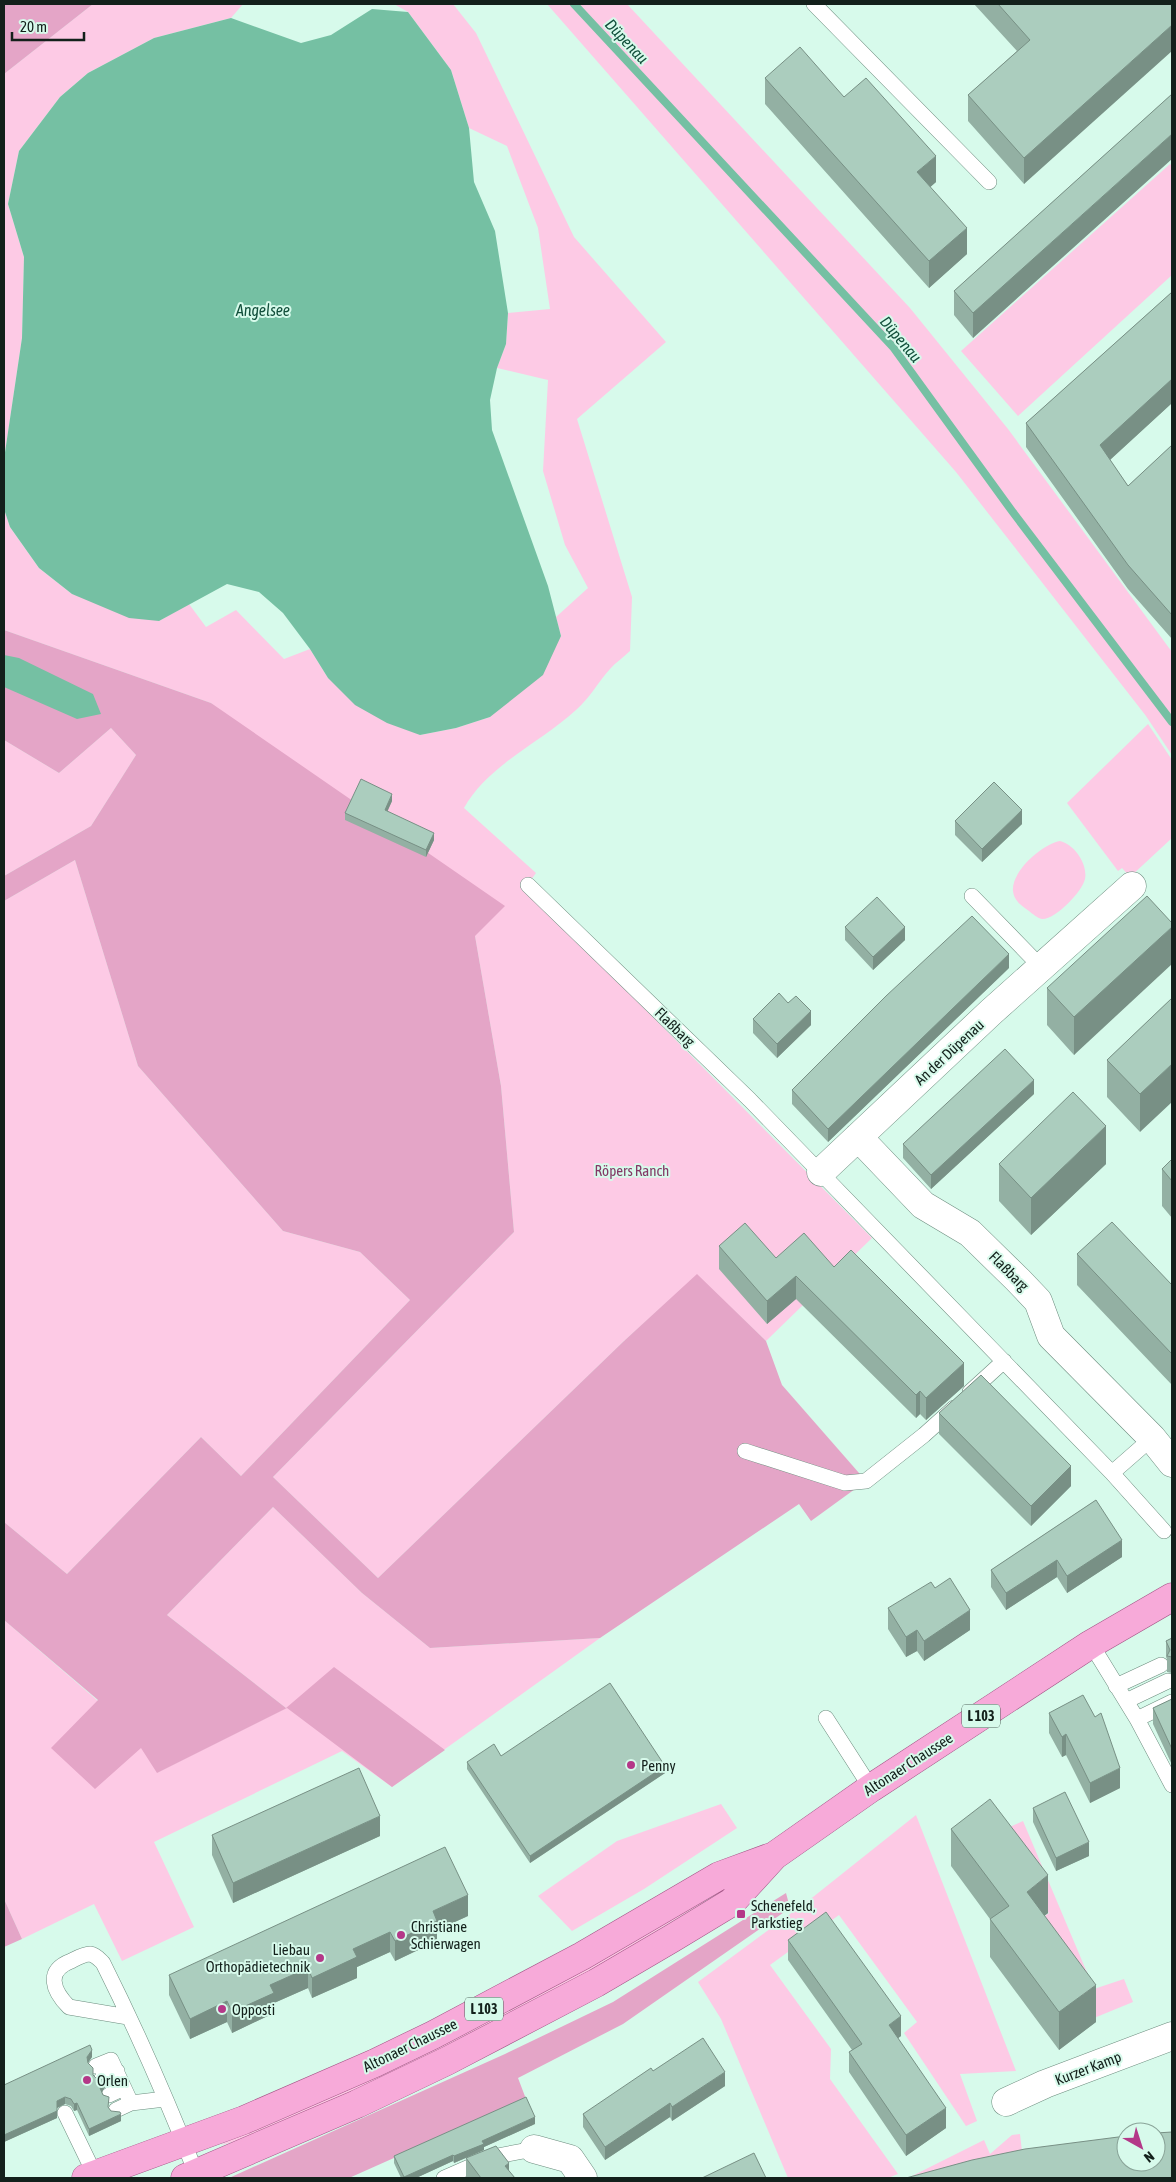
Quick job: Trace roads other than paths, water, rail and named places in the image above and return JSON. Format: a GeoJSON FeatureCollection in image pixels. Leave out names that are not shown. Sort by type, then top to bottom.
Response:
{"type":"FeatureCollection","features":[{"type":"Feature","properties":{"kind":"main road","name":"Altonaer Chaussee"},"geometry":{"type":"LineString","coordinates":[[190,2176],[366,2100],[456,2056],[596,1983],[732,1902],[774,1856],[871,1788],[1091,1644],[1172,1597]]}},
{"type":"Feature","properties":{"kind":"main road","name":"Altonaer Chaussee"},"geometry":{"type":"LineString","coordinates":[[90,2176],[184,2143],[306,2094],[433,2035],[582,1956],[719,1876],[774,1856]]}},
{"type":"Feature","properties":{"kind":"street","name":"An der Düpenau"},"geometry":{"type":"LineString","coordinates":[[858,1137],[1040,967],[1132,886]]}},
{"type":"Feature","properties":{"kind":"street"},"geometry":{"type":"LineString","coordinates":[[821,1172],[858,1137]]}},
{"type":"Feature","properties":{"kind":"street","name":"Flaßbarg"},"geometry":{"type":"LineString","coordinates":[[858,1137],[924,1205],[970,1232],[1018,1280],[1038,1301],[1051,1336],[1152,1438],[1172,1463]]}},
{"type":"Feature","properties":{"kind":"street","name":"Kurzer Kamp"},"geometry":{"type":"LineString","coordinates":[[1006,2102],[1045,2084],[1172,2036]]}},
{"type":"Feature","properties":{"kind":"street"},"geometry":{"type":"LineString","coordinates":[[534,2149],[570,2159],[583,2178]]}},
{"type":"Feature","properties":{"kind":"lane"},"geometry":{"type":"LineString","coordinates":[[814,4],[989,182]]}},
{"type":"Feature","properties":{"kind":"lane","name":"Flaßbarg"},"geometry":{"type":"LineString","coordinates":[[528,885],[750,1100],[821,1172],[1112,1473],[1164,1531]]}},
{"type":"Feature","properties":{"kind":"lane"},"geometry":{"type":"LineString","coordinates":[[972,896],[1040,967]]}},
{"type":"Feature","properties":{"kind":"lane"},"geometry":{"type":"LineString","coordinates":[[745,1451],[845,1483],[866,1481],[924,1435],[1004,1361]]}},
{"type":"Feature","properties":{"kind":"lane"},"geometry":{"type":"LineString","coordinates":[[1112,1473],[1152,1438]]}},
{"type":"Feature","properties":{"kind":"lane"},"geometry":{"type":"LineString","coordinates":[[1091,1644],[1137,1719],[1172,1785]]}},
{"type":"Feature","properties":{"kind":"lane"},"geometry":{"type":"LineString","coordinates":[[1116,1686],[1160,1665]]}},
{"type":"Feature","properties":{"kind":"lane"},"geometry":{"type":"LineString","coordinates":[[1126,1701],[1168,1681]]}},
{"type":"Feature","properties":{"kind":"lane"},"geometry":{"type":"LineString","coordinates":[[1137,1719],[1172,1702]]}},
{"type":"Feature","properties":{"kind":"lane"},"geometry":{"type":"LineString","coordinates":[[826,1718],[871,1788]]}},
{"type":"Feature","properties":{"kind":"lane"},"geometry":{"type":"LineString","coordinates":[[128,2016],[70,2007],[62,2000],[54,1984],[54,1974],[61,1965],[88,1954],[96,1956],[103,1963],[128,2016],[184,2143],[190,2176]]}},
{"type":"Feature","properties":{"kind":"lane"},"geometry":{"type":"LineString","coordinates":[[99,2072],[111,2060],[131,2103]]}},
{"type":"Feature","properties":{"kind":"lane"},"geometry":{"type":"LineString","coordinates":[[109,2095],[124,2088]]}},
{"type":"Feature","properties":{"kind":"lane"},"geometry":{"type":"LineString","coordinates":[[116,2110],[131,2103],[165,2099]]}},
{"type":"Feature","properties":{"kind":"lane"},"geometry":{"type":"LineString","coordinates":[[69,2112],[78,2127],[90,2176]]}},
{"type":"Feature","properties":{"kind":"lane"},"geometry":{"type":"LineString","coordinates":[[444,2178],[492,2157],[534,2149]]}},
{"type":"Feature","properties":{"kind":"water","name":"Angelsee"},"geometry":{"type":"Polygon","coordinates":[[[372,9],[408,12],[451,70],[469,128],[474,182],[495,231],[508,313],[506,344],[497,368],[490,400],[492,430],[548,586],[561,636],[543,675],[490,717],[456,728],[420,735],[387,723],[355,705],[328,678],[310,649],[283,613],[259,592],[227,584],[159,621],[129,618],[72,594],[39,568],[10,527],[4,509],[4,459],[22,338],[24,257],[8,204],[19,151],[60,97],[88,73],[154,38],[231,18],[301,43],[331,35],[372,9]]]}},
{"type":"Feature","properties":{"kind":"water"},"geometry":{"type":"Polygon","coordinates":[[[4,655],[19,658],[93,694],[101,714],[77,719],[4,687],[4,655]]]}},
{"type":"Feature","properties":{"kind":"waterway","name":"Düpenau"},"geometry":{"type":"LineString","coordinates":[[574,4],[893,347],[1012,511],[1172,722]]}},
{"type":"Feature","properties":{"kind":"place","name":"Penny"},"geometry":{"type":"Point","coordinates":[631,1765]}},
{"type":"Feature","properties":{"kind":"place","name":"Schenefeld, Parkstieg"},"geometry":{"type":"Point","coordinates":[741,1914]}},
{"type":"Feature","properties":{"kind":"place","name":"Christiane Schierwagen"},"geometry":{"type":"Point","coordinates":[401,1935]}},
{"type":"Feature","properties":{"kind":"place","name":"Liebau Orthopädietechnik"},"geometry":{"type":"Point","coordinates":[320,1958]}},
{"type":"Feature","properties":{"kind":"place","name":"Opposti"},"geometry":{"type":"Point","coordinates":[222,2009]}},
{"type":"Feature","properties":{"kind":"place","name":"Orlen"},"geometry":{"type":"Point","coordinates":[87,2080]}},
{"type":"Feature","properties":{"kind":"park label","name":"Röpers Ranch"},"geometry":{"type":"Point","coordinates":[632,1170]}}]}
